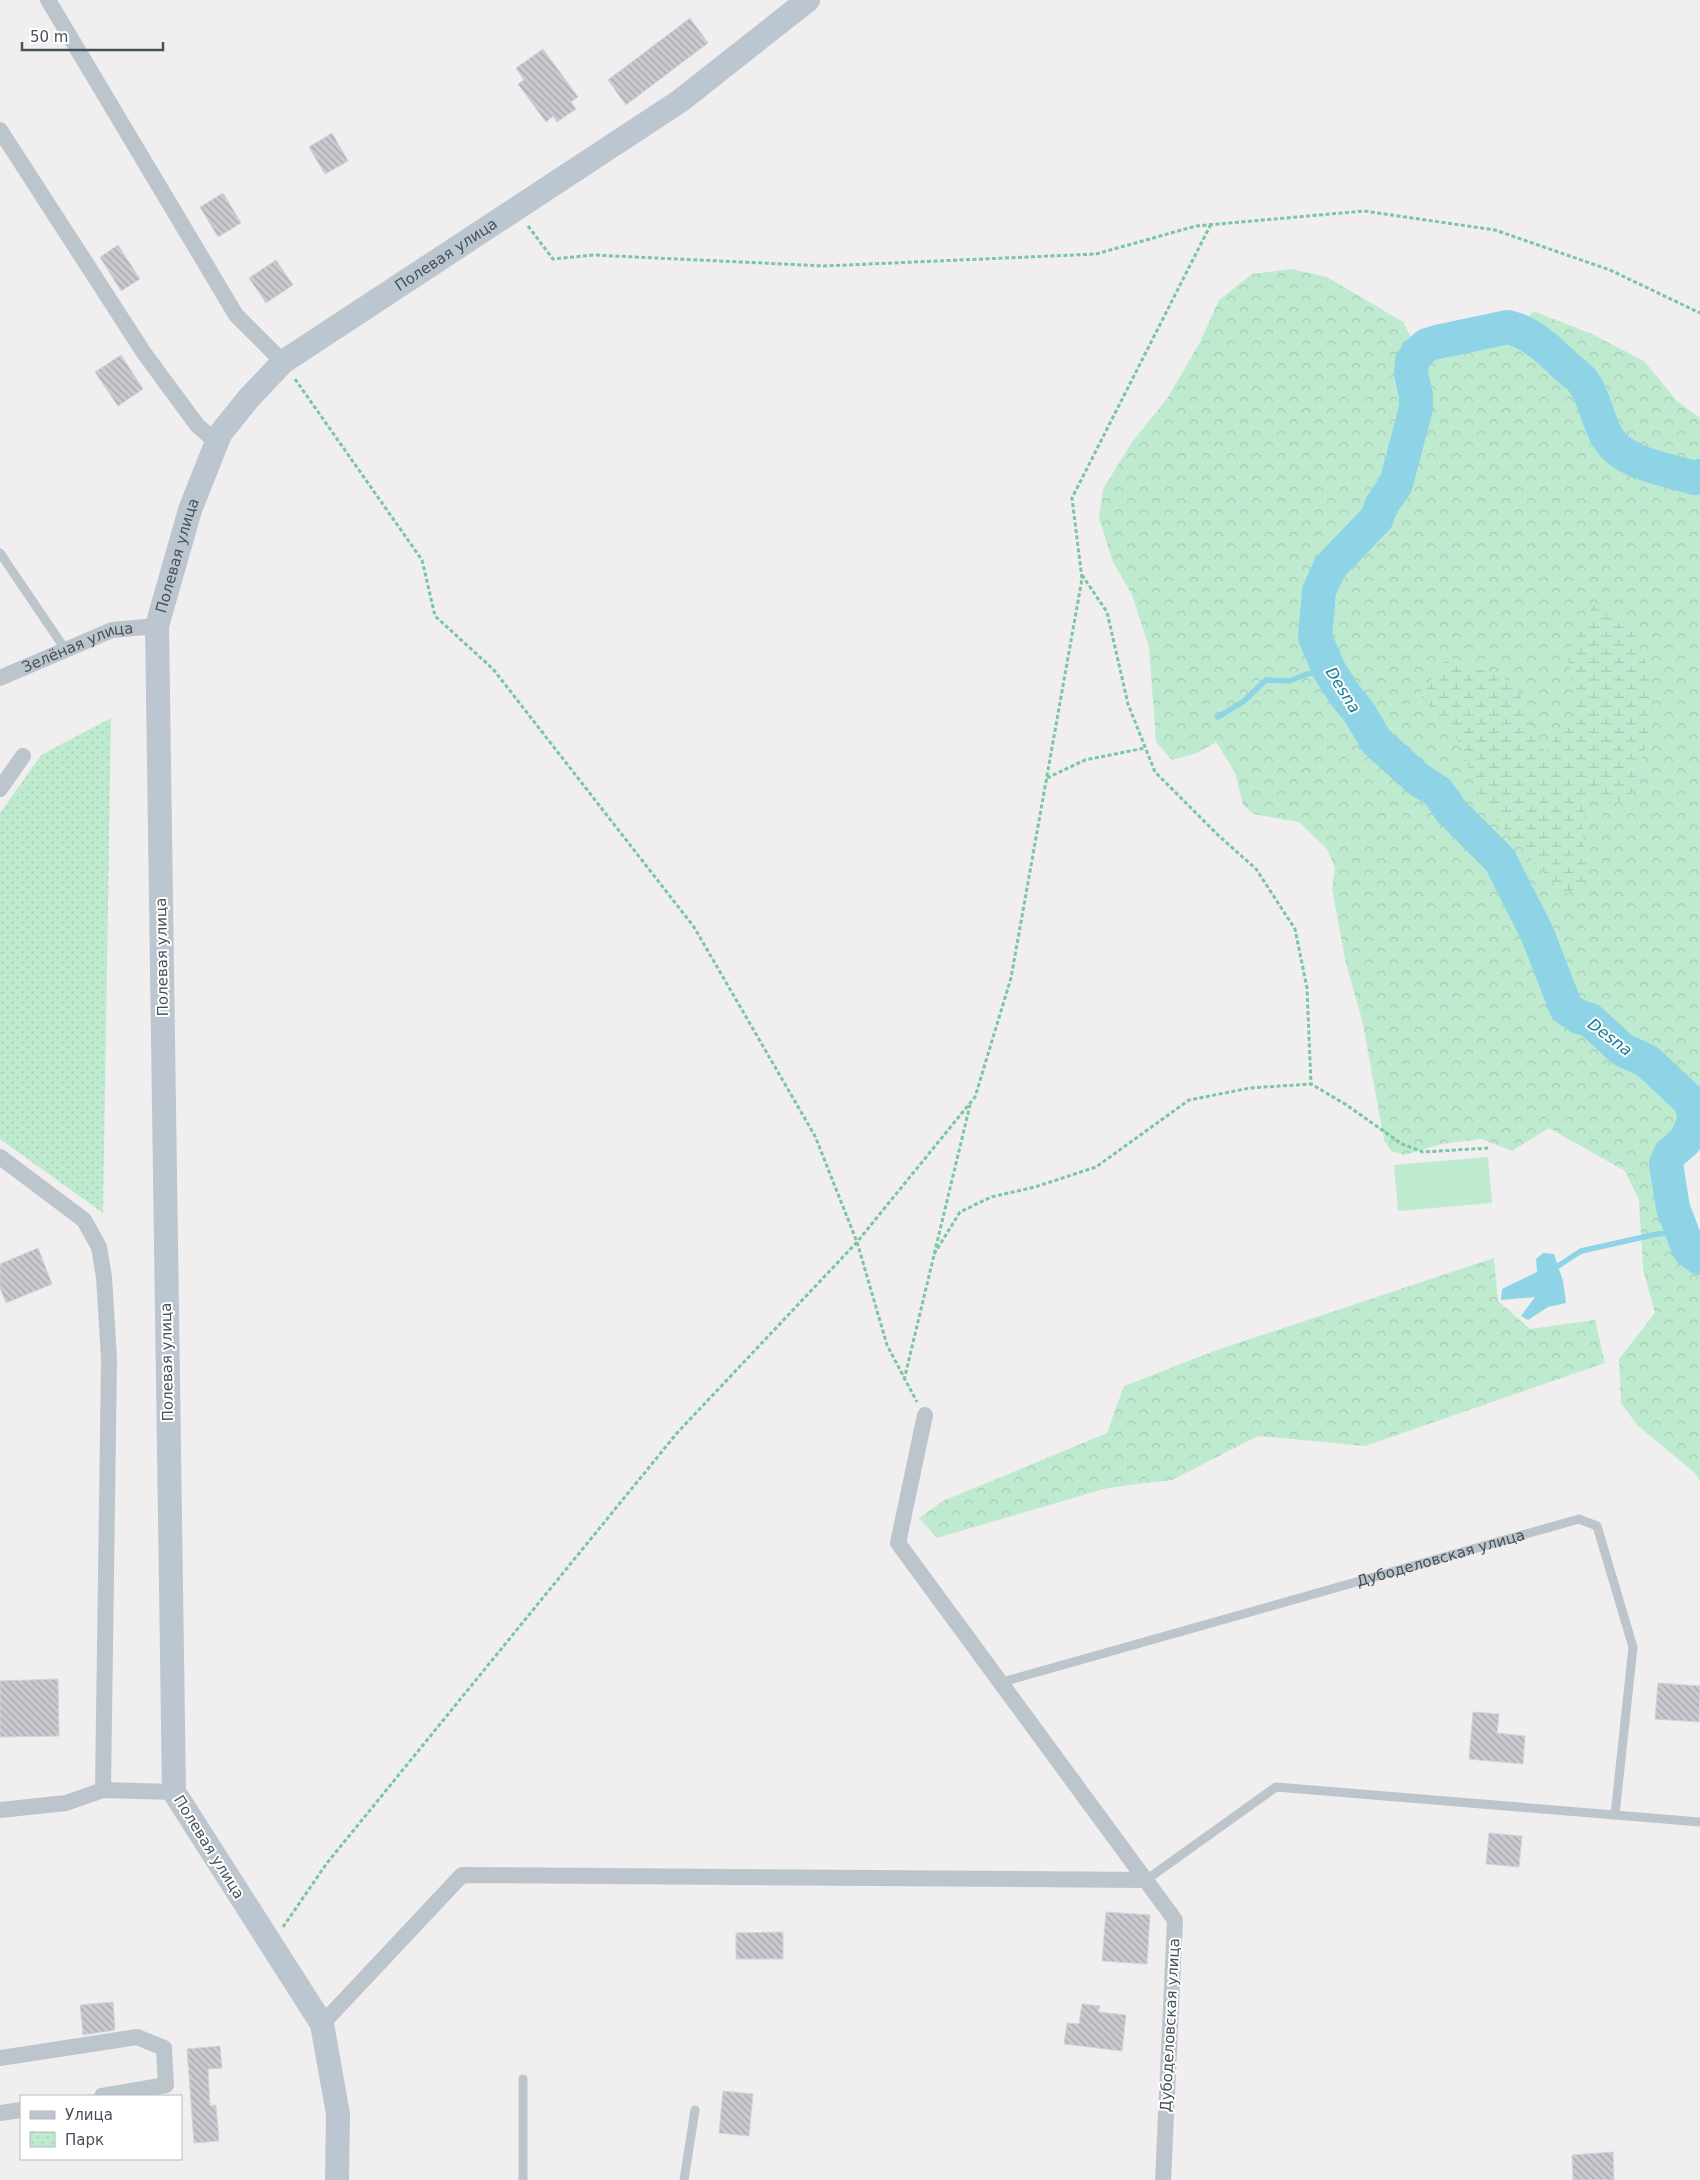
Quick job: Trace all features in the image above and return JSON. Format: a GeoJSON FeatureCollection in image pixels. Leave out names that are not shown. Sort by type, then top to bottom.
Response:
{"type":"FeatureCollection","features":[{"type":"Feature","properties":{"kind":"street"},"geometry":{"type":"LineString","coordinates":[[48,0],[236,314],[283,362]]}},
{"type":"Feature","properties":{"kind":"street","name":"Полевая улица"},"geometry":{"type":"LineString","coordinates":[[337,2180],[338,2114],[322,2024],[174,1792],[157,626],[190,510],[216,442],[220,434],[248,399],[283,362],[680,100],[808,0]]}},
{"type":"Feature","properties":{"kind":"street"},"geometry":{"type":"LineString","coordinates":[[0,130],[144,353],[196,425],[216,442]]}},
{"type":"Feature","properties":{"kind":"street","name":"Зелёная улица"},"geometry":{"type":"LineString","coordinates":[[0,678],[112,630],[157,626]]}},
{"type":"Feature","properties":{"kind":"street"},"geometry":{"type":"LineString","coordinates":[[0,789],[23,756]]}},
{"type":"Feature","properties":{"kind":"street"},"geometry":{"type":"LineString","coordinates":[[0,1157],[84,1220],[99,1247],[102,1262],[108,1359],[103,1790]]}},
{"type":"Feature","properties":{"kind":"street","name":"Дубоделовская улица"},"geometry":{"type":"LineString","coordinates":[[925,1416],[898,1543],[999,1683],[1175,1920],[1163,2180]]}},
{"type":"Feature","properties":{"kind":"street"},"geometry":{"type":"LineString","coordinates":[[0,1810],[66,1803],[103,1790],[174,1792]]}},
{"type":"Feature","properties":{"kind":"street"},"geometry":{"type":"LineString","coordinates":[[322,2024],[462,1875],[1146,1880]]}},
{"type":"Feature","properties":{"kind":"street"},"geometry":{"type":"LineString","coordinates":[[0,2058],[137,2037],[164,2048],[166,2085],[108,2095]]}},
{"type":"Feature","properties":{"kind":"street"},"geometry":{"type":"LineString","coordinates":[[0,2114],[20,2110]]}},
{"type":"Feature","properties":{"kind":"lane"},"geometry":{"type":"LineString","coordinates":[[0,553],[65,649]]}},
{"type":"Feature","properties":{"kind":"lane","name":"Дубоделовская улица"},"geometry":{"type":"LineString","coordinates":[[999,1683],[1579,1519],[1597,1526],[1633,1647],[1615,1815]]}},
{"type":"Feature","properties":{"kind":"lane"},"geometry":{"type":"LineString","coordinates":[[1146,1880],[1276,1787],[1700,1822]]}},
{"type":"Feature","properties":{"kind":"lane"},"geometry":{"type":"LineString","coordinates":[[523,2079],[524,2180]]}},
{"type":"Feature","properties":{"kind":"lane"},"geometry":{"type":"LineString","coordinates":[[684,2180],[695,2110]]}},
{"type":"Feature","properties":{"kind":"path"},"geometry":{"type":"LineString","coordinates":[[515,209],[553,259],[594,255],[824,266],[1096,254],[1196,226],[1364,211],[1495,230],[1610,270],[1700,312]]}},
{"type":"Feature","properties":{"kind":"path"},"geometry":{"type":"LineString","coordinates":[[271,1945],[327,1863],[677,1434],[857,1242],[975,1097],[1011,978],[1082,574],[1072,498],[1210,224]]}},
{"type":"Feature","properties":{"kind":"path"},"geometry":{"type":"LineString","coordinates":[[283,362],[422,560],[436,616],[492,669],[694,927],[815,1136],[857,1242],[887,1345],[904,1380],[925,1416]]}},
{"type":"Feature","properties":{"kind":"path"},"geometry":{"type":"LineString","coordinates":[[1082,574],[1107,612],[1128,704],[1155,772],[1218,836],[1256,868],[1295,929],[1306,988],[1311,1084]]}},
{"type":"Feature","properties":{"kind":"path"},"geometry":{"type":"LineString","coordinates":[[1046,778],[1085,760],[1146,748]]}},
{"type":"Feature","properties":{"kind":"path"},"geometry":{"type":"LineString","coordinates":[[934,1254],[960,1212],[991,1197],[1035,1187],[1096,1167],[1189,1100],[1250,1088],[1311,1084],[1345,1104],[1402,1144],[1423,1152],[1488,1148]]}},
{"type":"Feature","properties":{"kind":"path"},"geometry":{"type":"LineString","coordinates":[[904,1380],[971,1102]]}},
{"type":"Feature","properties":{"kind":"green space"},"geometry":{"type":"Polygon","coordinates":[[[1291,269],[1327,277],[1403,322],[1419,352],[1427,345],[1437,342],[1508,327],[1519,330],[1533,311],[1592,334],[1644,361],[1677,401],[1700,418],[1700,1122],[1694,1120],[1685,1141],[1670,1154],[1666,1164],[1673,1208],[1689,1250],[1700,1258],[1700,1481],[1695,1473],[1637,1425],[1621,1403],[1619,1359],[1655,1313],[1643,1269],[1639,1200],[1625,1171],[1549,1128],[1512,1151],[1481,1139],[1442,1144],[1404,1155],[1391,1151],[1384,1140],[1363,1024],[1345,959],[1332,888],[1335,868],[1327,849],[1299,822],[1253,814],[1243,805],[1235,772],[1216,742],[1197,753],[1172,760],[1156,742],[1149,647],[1132,595],[1113,562],[1099,518],[1103,489],[1132,442],[1167,399],[1200,342],[1219,300],[1252,274],[1291,269]]]}},
{"type":"Feature","properties":{"kind":"green space"},"geometry":{"type":"Polygon","coordinates":[[[1595,602],[1632,629],[1651,677],[1651,727],[1629,802],[1587,798],[1582,834],[1590,880],[1564,895],[1485,807],[1458,741],[1419,694],[1449,657],[1515,683],[1545,753],[1575,709],[1568,655],[1595,602]]]}},
{"type":"Feature","properties":{"kind":"green space"},"geometry":{"type":"Polygon","coordinates":[[[111,718],[103,1213],[0,1139],[0,813],[41,755],[111,718]]]}},
{"type":"Feature","properties":{"kind":"green space"},"geometry":{"type":"Polygon","coordinates":[[[1488,1157],[1492,1203],[1398,1211],[1394,1165],[1488,1157]]]}},
{"type":"Feature","properties":{"kind":"green space"},"geometry":{"type":"Polygon","coordinates":[[[1494,1258],[1498,1301],[1530,1329],[1595,1320],[1605,1363],[1365,1446],[1258,1436],[1172,1480],[1107,1488],[937,1538],[919,1518],[943,1501],[1107,1433],[1124,1386],[1217,1350],[1494,1258]]]}},
{"type":"Feature","properties":{"kind":"water"},"geometry":{"type":"Polygon","coordinates":[[[1543,1253],[1554,1254],[1563,1281],[1566,1303],[1548,1307],[1528,1320],[1521,1316],[1535,1297],[1501,1300],[1502,1289],[1537,1272],[1536,1259],[1543,1253]]]}},
{"type":"Feature","properties":{"kind":"building"},"geometry":{"type":"Polygon","coordinates":[[[690,18],[708,43],[626,105],[608,80],[690,18]]]}},
{"type":"Feature","properties":{"kind":"building"},"geometry":{"type":"Polygon","coordinates":[[[543,49],[578,97],[571,102],[576,109],[557,122],[553,116],[546,122],[518,84],[524,80],[516,68],[543,49]]]}},
{"type":"Feature","properties":{"kind":"building"},"geometry":{"type":"Polygon","coordinates":[[[332,133],[348,161],[325,174],[309,147],[332,133]]]}},
{"type":"Feature","properties":{"kind":"building"},"geometry":{"type":"Polygon","coordinates":[[[223,193],[241,223],[218,237],[200,207],[223,193]]]}},
{"type":"Feature","properties":{"kind":"building"},"geometry":{"type":"Polygon","coordinates":[[[118,245],[140,279],[121,291],[100,257],[118,245]]]}},
{"type":"Feature","properties":{"kind":"building"},"geometry":{"type":"Polygon","coordinates":[[[276,260],[293,285],[266,303],[249,278],[276,260]]]}},
{"type":"Feature","properties":{"kind":"building"},"geometry":{"type":"Polygon","coordinates":[[[121,355],[143,389],[118,406],[95,372],[121,355]]]}},
{"type":"Feature","properties":{"kind":"building"},"geometry":{"type":"Polygon","coordinates":[[[38,1248],[52,1284],[6,1303],[0,1288],[0,1264],[38,1248]]]}},
{"type":"Feature","properties":{"kind":"building"},"geometry":{"type":"Polygon","coordinates":[[[58,1679],[59,1736],[0,1737],[0,1681],[58,1679]]]}},
{"type":"Feature","properties":{"kind":"building"},"geometry":{"type":"Polygon","coordinates":[[[1658,1683],[1700,1686],[1699,1722],[1655,1719],[1658,1683]]]}},
{"type":"Feature","properties":{"kind":"building"},"geometry":{"type":"Polygon","coordinates":[[[1473,1712],[1499,1714],[1497,1733],[1525,1736],[1523,1764],[1469,1759],[1473,1712]]]}},
{"type":"Feature","properties":{"kind":"building"},"geometry":{"type":"Polygon","coordinates":[[[1489,1833],[1522,1836],[1519,1867],[1486,1864],[1489,1833]]]}},
{"type":"Feature","properties":{"kind":"building"},"geometry":{"type":"Polygon","coordinates":[[[1106,1912],[1150,1915],[1147,1964],[1102,1961],[1106,1912]]]}},
{"type":"Feature","properties":{"kind":"building"},"geometry":{"type":"Polygon","coordinates":[[[783,1932],[783,1959],[736,1959],[736,1933],[783,1932]]]}},
{"type":"Feature","properties":{"kind":"building"},"geometry":{"type":"Polygon","coordinates":[[[113,2002],[115,2030],[83,2035],[80,2005],[113,2002]]]}},
{"type":"Feature","properties":{"kind":"building"},"geometry":{"type":"Polygon","coordinates":[[[1082,2004],[1100,2006],[1098,2012],[1126,2015],[1122,2051],[1064,2044],[1067,2023],[1079,2024],[1082,2004]]]}},
{"type":"Feature","properties":{"kind":"building"},"geometry":{"type":"Polygon","coordinates":[[[220,2046],[222,2068],[208,2069],[210,2106],[216,2105],[219,2141],[194,2143],[187,2049],[220,2046]]]}},
{"type":"Feature","properties":{"kind":"building"},"geometry":{"type":"Polygon","coordinates":[[[723,2091],[753,2094],[749,2136],[719,2133],[723,2091]]]}},
{"type":"Feature","properties":{"kind":"building"},"geometry":{"type":"Polygon","coordinates":[[[1613,2152],[1614,2180],[1573,2180],[1572,2155],[1613,2152]]]}},
{"type":"Feature","properties":{"kind":"waterway","name":"Desna"},"geometry":{"type":"LineString","coordinates":[[1700,476],[1694,478],[1654,467],[1634,459],[1616,448],[1605,433],[1589,391],[1583,381],[1549,351],[1526,334],[1508,327],[1427,345],[1412,361],[1411,373],[1416,396],[1416,408],[1396,484],[1381,506],[1377,518],[1330,567],[1319,591],[1315,637],[1329,670],[1345,695],[1359,712],[1376,741],[1418,779],[1438,792],[1451,811],[1500,860],[1537,933],[1566,1008],[1579,1017],[1590,1020],[1623,1050],[1647,1061],[1689,1100],[1693,1109],[1694,1120],[1685,1141],[1670,1154],[1666,1164],[1673,1208],[1689,1250],[1700,1258]]}},
{"type":"Feature","properties":{"kind":"waterway"},"geometry":{"type":"LineString","coordinates":[[1218,717],[1244,701],[1266,680],[1289,681],[1310,673],[1334,675]]}},
{"type":"Feature","properties":{"kind":"waterway"},"geometry":{"type":"LineString","coordinates":[[1558,1266],[1581,1251],[1657,1234],[1682,1232]]}}]}
